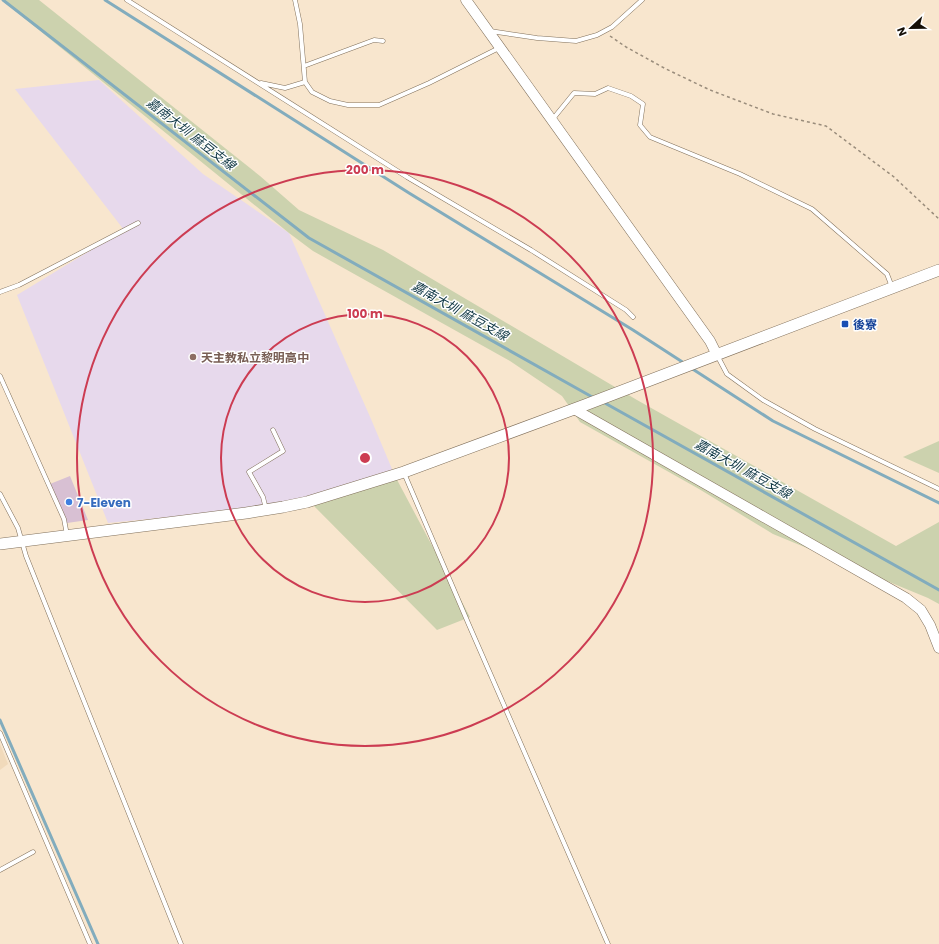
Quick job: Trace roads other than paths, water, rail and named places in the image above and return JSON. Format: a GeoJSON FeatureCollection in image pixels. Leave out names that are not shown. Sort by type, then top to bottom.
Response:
{"type":"FeatureCollection","features":[{"type":"Feature","properties":{"kind":"main road"},"geometry":{"type":"LineString","coordinates":[[0,544],[266,510],[307,502],[404,472],[585,405],[939,270]]}},
{"type":"Feature","properties":{"kind":"street"},"geometry":{"type":"LineString","coordinates":[[466,0],[710,341],[717,355]]}},
{"type":"Feature","properties":{"kind":"street"},"geometry":{"type":"LineString","coordinates":[[574,409],[906,598],[920,610],[930,625],[939,648]]}},
{"type":"Feature","properties":{"kind":"lane"},"geometry":{"type":"LineString","coordinates":[[127,0],[407,177],[552,263],[626,310],[634,317]]}},
{"type":"Feature","properties":{"kind":"lane"},"geometry":{"type":"LineString","coordinates":[[295,0],[300,24],[305,82],[312,92],[330,101],[348,105],[379,105],[429,83],[500,48]]}},
{"type":"Feature","properties":{"kind":"lane"},"geometry":{"type":"LineString","coordinates":[[488,31],[537,38],[576,41],[612,27],[642,0]]}},
{"type":"Feature","properties":{"kind":"lane"},"geometry":{"type":"LineString","coordinates":[[304,66],[374,40],[383,41]]}},
{"type":"Feature","properties":{"kind":"lane"},"geometry":{"type":"LineString","coordinates":[[258,83],[285,88],[305,82]]}},
{"type":"Feature","properties":{"kind":"lane"},"geometry":{"type":"LineString","coordinates":[[552,120],[574,93],[595,94],[608,88],[631,96],[643,104],[640,125],[650,137],[740,174],[812,209],[887,274],[893,288]]}},
{"type":"Feature","properties":{"kind":"lane"},"geometry":{"type":"LineString","coordinates":[[0,292],[19,285],[138,223]]}},
{"type":"Feature","properties":{"kind":"lane"},"geometry":{"type":"LineString","coordinates":[[717,355],[727,374],[763,400],[815,429],[939,489]]}},
{"type":"Feature","properties":{"kind":"lane"},"geometry":{"type":"LineString","coordinates":[[0,376],[64,518],[67,535]]}},
{"type":"Feature","properties":{"kind":"lane"},"geometry":{"type":"LineString","coordinates":[[266,510],[263,497],[249,472],[283,451],[273,430]]}},
{"type":"Feature","properties":{"kind":"lane"},"geometry":{"type":"LineString","coordinates":[[404,472],[468,625],[608,944]]}},
{"type":"Feature","properties":{"kind":"lane"},"geometry":{"type":"LineString","coordinates":[[0,494],[18,528],[26,556],[181,944]]}},
{"type":"Feature","properties":{"kind":"lane"},"geometry":{"type":"LineString","coordinates":[[0,733],[90,944]]}},
{"type":"Feature","properties":{"kind":"lane"},"geometry":{"type":"LineString","coordinates":[[0,870],[33,852]]}},
{"type":"Feature","properties":{"kind":"waterway","name":"嘉南大圳 麻豆支線"},"geometry":{"type":"LineString","coordinates":[[3,0],[309,238],[594,398]]}},
{"type":"Feature","properties":{"kind":"waterway"},"geometry":{"type":"LineString","coordinates":[[105,0],[409,193],[633,330],[684,363]]}},
{"type":"Feature","properties":{"kind":"waterway"},"geometry":{"type":"LineString","coordinates":[[691,368],[773,421],[939,503]]}},
{"type":"Feature","properties":{"kind":"waterway","name":"嘉南大圳 麻豆支線"},"geometry":{"type":"LineString","coordinates":[[603,402],[939,590]]}},
{"type":"Feature","properties":{"kind":"waterway"},"geometry":{"type":"LineString","coordinates":[[0,720],[98,944]]}},
{"type":"Feature","properties":{"kind":"place","name":"後寮"},"geometry":{"type":"Point","coordinates":[845,324]}},
{"type":"Feature","properties":{"kind":"place","name":"天主教私立黎明高中"},"geometry":{"type":"Point","coordinates":[193,357]}},
{"type":"Feature","properties":{"kind":"place","name":"7-Eleven"},"geometry":{"type":"Point","coordinates":[69,502]}}]}
